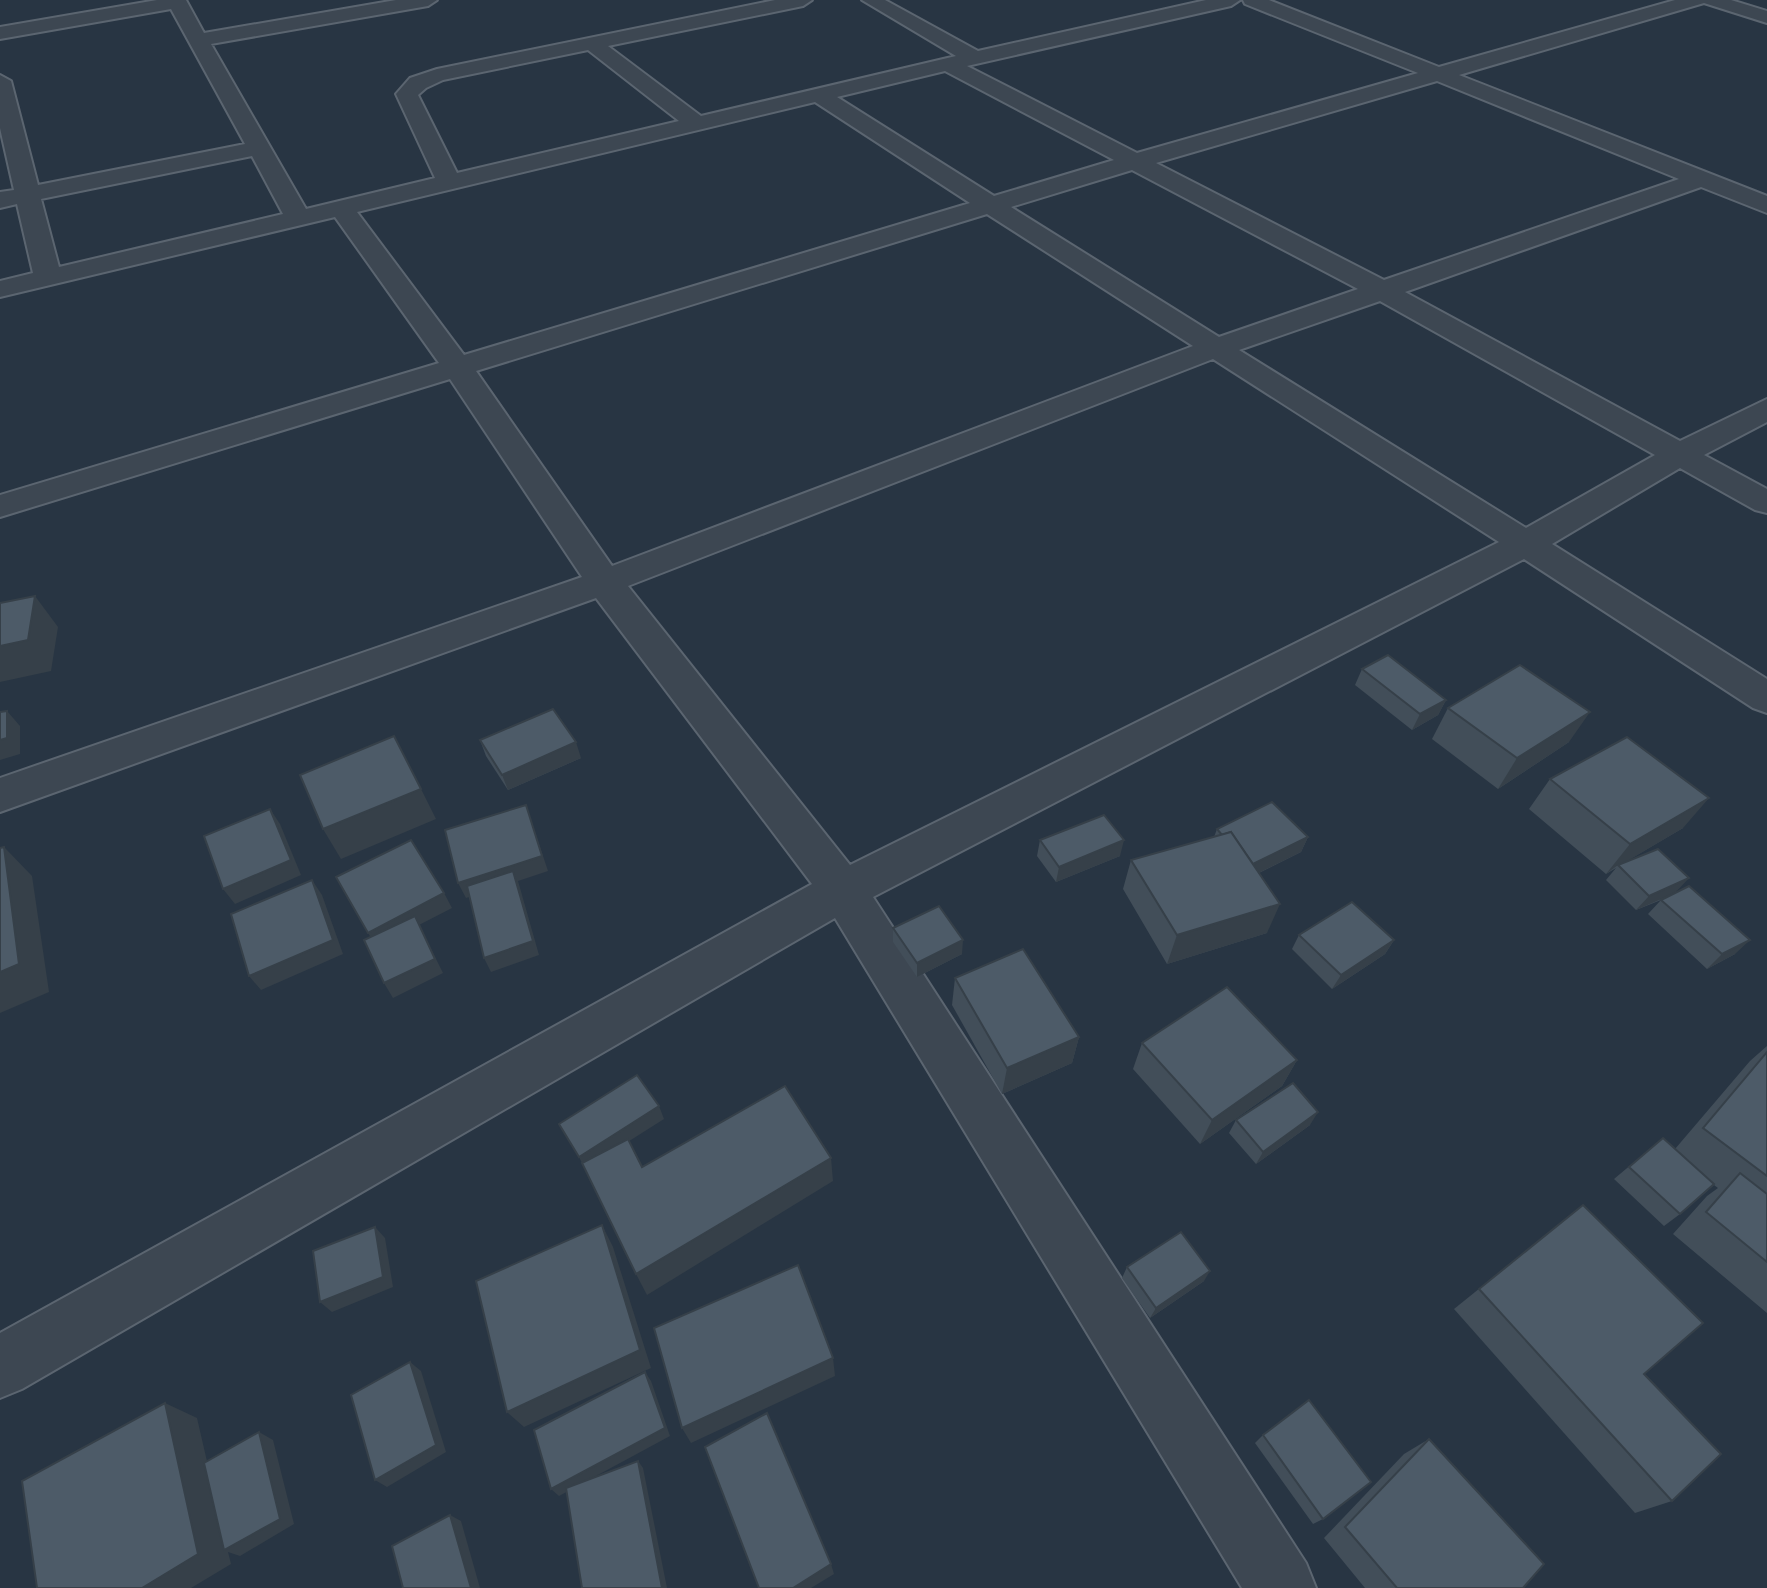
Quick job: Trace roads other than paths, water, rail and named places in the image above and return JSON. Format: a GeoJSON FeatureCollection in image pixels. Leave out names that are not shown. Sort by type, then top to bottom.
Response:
{"type":"FeatureCollection","features":[{"type":"Feature","properties":{"kind":"street"},"geometry":{"type":"LineString","coordinates":[[199,40],[428,0]]}},
{"type":"Feature","properties":{"kind":"street"},"geometry":{"type":"LineString","coordinates":[[449,181],[407,94],[418,83],[437,75],[803,0]]}},
{"type":"Feature","properties":{"kind":"street"},"geometry":{"type":"LineString","coordinates":[[871,0],[961,61],[1136,161],[1383,291],[1767,503]]}},
{"type":"Feature","properties":{"kind":"street"},"geometry":{"type":"LineString","coordinates":[[0,289],[449,181],[1231,0]]}},
{"type":"Feature","properties":{"kind":"street"},"geometry":{"type":"LineString","coordinates":[[1252,0],[1767,205]]}},
{"type":"Feature","properties":{"kind":"street"},"geometry":{"type":"LineString","coordinates":[[0,506],[1136,161],[1696,0]]}},
{"type":"Feature","properties":{"kind":"street"},"geometry":{"type":"LineString","coordinates":[[1711,0],[1767,17]]}},
{"type":"Feature","properties":{"kind":"street"},"geometry":{"type":"LineString","coordinates":[[0,33],[177,1],[259,148],[458,368],[604,582],[843,890],[1281,1588]]}},
{"type":"Feature","properties":{"kind":"street"},"geometry":{"type":"LineString","coordinates":[[593,44],[697,124]]}},
{"type":"Feature","properties":{"kind":"street"},"geometry":{"type":"LineString","coordinates":[[0,81],[3,110],[48,278]]}},
{"type":"Feature","properties":{"kind":"street"},"geometry":{"type":"LineString","coordinates":[[819,95],[1213,349],[1528,542],[1767,698]]}},
{"type":"Feature","properties":{"kind":"street"},"geometry":{"type":"LineString","coordinates":[[0,200],[259,148]]}},
{"type":"Feature","properties":{"kind":"street"},"geometry":{"type":"LineString","coordinates":[[0,795],[604,582],[1213,349],[1699,180]]}},
{"type":"Feature","properties":{"kind":"street"},"geometry":{"type":"LineString","coordinates":[[0,1367],[843,890],[1528,542],[1679,455],[1767,409]]}}]}
